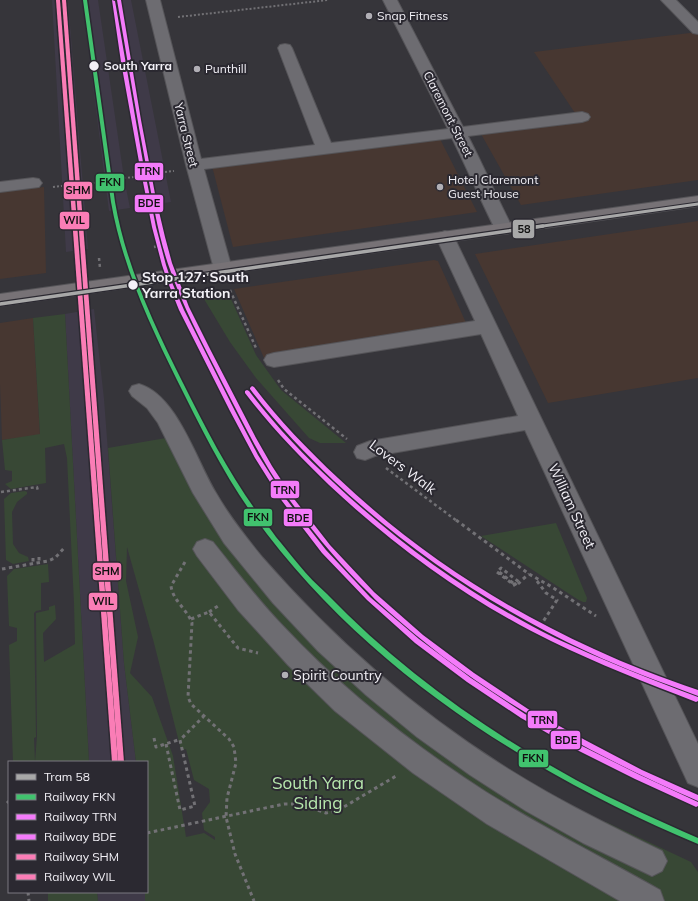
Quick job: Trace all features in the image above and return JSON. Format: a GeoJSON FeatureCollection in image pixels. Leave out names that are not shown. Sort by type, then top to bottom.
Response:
{"type":"FeatureCollection","features":[{"type":"Feature","properties":{"kind":"main road"},"geometry":{"type":"LineString","coordinates":[[0,300],[698,201]]}},
{"type":"Feature","properties":{"kind":"street","name":"Yarra Street"},"geometry":{"type":"LineString","coordinates":[[153,0],[194,165],[223,269]]}},
{"type":"Feature","properties":{"kind":"street","name":"Claremont Street"},"geometry":{"type":"LineString","coordinates":[[390,0],[504,228]]}},
{"type":"Feature","properties":{"kind":"street"},"geometry":{"type":"LineString","coordinates":[[668,0],[698,30]]}},
{"type":"Feature","properties":{"kind":"street"},"geometry":{"type":"LineString","coordinates":[[285,48],[324,149]]}},
{"type":"Feature","properties":{"kind":"street"},"geometry":{"type":"LineString","coordinates":[[194,165],[582,117]]}},
{"type":"Feature","properties":{"kind":"street"},"geometry":{"type":"LineString","coordinates":[[0,187],[33,183]]}},
{"type":"Feature","properties":{"kind":"street","name":"William Street"},"geometry":{"type":"LineString","coordinates":[[446,237],[698,774]]}},
{"type":"Feature","properties":{"kind":"street"},"geometry":{"type":"LineString","coordinates":[[269,363],[488,326]]}},
{"type":"Feature","properties":{"kind":"street"},"geometry":{"type":"LineString","coordinates":[[139,391],[155,403],[169,423],[191,468],[233,538],[305,623],[402,708],[444,742],[527,796],[568,820],[614,844],[652,861]]}},
{"type":"Feature","properties":{"kind":"street"},"geometry":{"type":"LineString","coordinates":[[365,452],[370,449],[532,421]]}},
{"type":"Feature","properties":{"kind":"street"},"geometry":{"type":"LineString","coordinates":[[205,549],[242,597],[283,643],[315,675],[342,699],[420,762],[477,801],[566,856],[649,901]]}},
{"type":"Feature","properties":{"kind":"path"},"geometry":{"type":"LineString","coordinates":[[171,18],[328,0]]}},
{"type":"Feature","properties":{"kind":"path"},"geometry":{"type":"LineString","coordinates":[[124,178],[145,176]]}},
{"type":"Feature","properties":{"kind":"path"},"geometry":{"type":"LineString","coordinates":[[82,184],[105,182]]}},
{"type":"Feature","properties":{"kind":"path"},"geometry":{"type":"LineString","coordinates":[[157,240],[158,246]]}},
{"type":"Feature","properties":{"kind":"path"},"geometry":{"type":"LineString","coordinates":[[154,247],[162,245]]}},
{"type":"Feature","properties":{"kind":"path"},"geometry":{"type":"LineString","coordinates":[[99,258],[100,267]]}},
{"type":"Feature","properties":{"kind":"path","name":"Lovers Walk"},"geometry":{"type":"LineString","coordinates":[[230,290],[284,389],[365,452],[537,580],[552,587],[600,619]]}},
{"type":"Feature","properties":{"kind":"path"},"geometry":{"type":"LineString","coordinates":[[1,492],[37,487],[38,491]]}},
{"type":"Feature","properties":{"kind":"path"},"geometry":{"type":"LineString","coordinates":[[2,569],[39,563],[55,558],[65,547]]}},
{"type":"Feature","properties":{"kind":"path"},"geometry":{"type":"LineString","coordinates":[[205,549],[188,558],[184,562],[172,586],[174,596],[191,618],[192,629],[188,697],[191,704],[203,717],[229,739],[234,745],[236,752],[236,765],[228,794],[225,816],[228,832],[254,901]]}},
{"type":"Feature","properties":{"kind":"path"},"geometry":{"type":"LineString","coordinates":[[39,557],[39,563]]}},
{"type":"Feature","properties":{"kind":"path"},"geometry":{"type":"LineString","coordinates":[[33,558],[33,564]]}},
{"type":"Feature","properties":{"kind":"path"},"geometry":{"type":"LineString","coordinates":[[497,572],[514,585],[519,582],[501,568],[498,571],[512,583],[516,586],[529,574]]}},
{"type":"Feature","properties":{"kind":"path"},"geometry":{"type":"LineString","coordinates":[[537,580],[546,593],[557,600],[539,628]]}},
{"type":"Feature","properties":{"kind":"path"},"geometry":{"type":"LineString","coordinates":[[191,618],[209,612],[234,644],[242,649],[267,654],[283,643]]}},
{"type":"Feature","properties":{"kind":"path"},"geometry":{"type":"LineString","coordinates":[[687,699],[698,690]]}},
{"type":"Feature","properties":{"kind":"path"},"geometry":{"type":"LineString","coordinates":[[166,744],[180,810],[195,806],[180,740],[203,717]]}},
{"type":"Feature","properties":{"kind":"path"},"geometry":{"type":"LineString","coordinates":[[154,738],[156,747],[178,740]]}},
{"type":"Feature","properties":{"kind":"path"},"geometry":{"type":"LineString","coordinates":[[148,833],[225,816],[291,804],[299,804],[326,813],[331,813],[337,811],[420,762]]}},
{"type":"Feature","properties":{"kind":"shaded area"},"geometry":{"type":"Polygon","coordinates":[[[52,0],[68,0],[88,249],[66,252],[52,0]]]}},
{"type":"Feature","properties":{"kind":"shaded area"},"geometry":{"type":"Polygon","coordinates":[[[82,0],[98,0],[124,178],[130,208],[109,211],[82,0]]]}},
{"type":"Feature","properties":{"kind":"shaded area"},"geometry":{"type":"Polygon","coordinates":[[[115,0],[131,0],[171,202],[150,205],[115,0]]]}},
{"type":"Feature","properties":{"kind":"shaded area"},"geometry":{"type":"Polygon","coordinates":[[[698,32],[698,180],[521,205],[481,134],[575,113],[534,52],[698,32]]]}},
{"type":"Feature","properties":{"kind":"shaded area"},"geometry":{"type":"Polygon","coordinates":[[[439,137],[477,212],[233,247],[212,166],[439,137]]]}},
{"type":"Feature","properties":{"kind":"shaded area"},"geometry":{"type":"Polygon","coordinates":[[[44,187],[46,273],[0,279],[0,192],[44,187]]]}},
{"type":"Feature","properties":{"kind":"shaded area"},"geometry":{"type":"Polygon","coordinates":[[[698,221],[698,378],[548,403],[475,254],[698,221]]]}},
{"type":"Feature","properties":{"kind":"shaded area"},"geometry":{"type":"Polygon","coordinates":[[[434,260],[438,261],[467,325],[264,358],[234,289],[434,260]]]}},
{"type":"Feature","properties":{"kind":"shaded area"},"geometry":{"type":"Polygon","coordinates":[[[94,309],[104,399],[124,663],[136,761],[89,761],[65,314],[94,309]]]}},
{"type":"Feature","properties":{"kind":"shaded area"},"geometry":{"type":"Polygon","coordinates":[[[33,318],[40,435],[2,440],[0,323],[33,318]]]}},
{"type":"Feature","properties":{"kind":"shaded area"},"geometry":{"type":"Polygon","coordinates":[[[97,893],[145,893],[145,901],[98,901],[97,893]]]}},
{"type":"Feature","properties":{"kind":"green space"},"geometry":{"type":"Polygon","coordinates":[[[227,290],[256,355],[281,390],[346,443],[320,443],[309,438],[256,378],[230,342],[201,294],[227,290]]]}},
{"type":"Feature","properties":{"kind":"green space"},"geometry":{"type":"Polygon","coordinates":[[[65,314],[89,761],[35,761],[37,736],[36,613],[49,610],[49,607],[55,605],[56,619],[43,633],[44,662],[75,644],[67,458],[64,444],[45,448],[46,483],[11,489],[5,484],[12,481],[12,471],[5,470],[2,440],[40,434],[33,318],[65,314]]]}},
{"type":"Feature","properties":{"kind":"green space","name":"South Yarra Siding"},"geometry":{"type":"Polygon","coordinates":[[[166,438],[185,476],[216,530],[300,630],[600,836],[606,822],[691,862],[698,872],[698,901],[145,901],[145,893],[148,893],[148,761],[136,761],[124,663],[108,448],[166,438]],[[127,547],[126,581],[138,637],[130,673],[152,697],[173,756],[186,837],[204,833],[215,840],[215,837],[204,830],[202,813],[210,802],[209,789],[194,780],[186,749],[181,750],[154,643],[127,547]]]}},
{"type":"Feature","properties":{"kind":"green space"},"geometry":{"type":"Polygon","coordinates":[[[25,491],[27,494],[17,502],[12,512],[13,544],[19,553],[28,557],[29,561],[13,564],[6,560],[4,499],[11,493],[25,491]]]}},
{"type":"Feature","properties":{"kind":"green space"},"geometry":{"type":"Polygon","coordinates":[[[556,523],[587,598],[586,602],[577,599],[481,536],[556,523]]]}},
{"type":"Feature","properties":{"kind":"green space"},"geometry":{"type":"Polygon","coordinates":[[[48,564],[49,582],[41,583],[41,610],[34,613],[35,761],[13,761],[9,645],[17,641],[17,628],[9,626],[7,576],[14,569],[48,564]]]}},
{"type":"Feature","properties":{"kind":"green space"},"geometry":{"type":"Polygon","coordinates":[[[48,893],[97,893],[98,901],[48,901],[48,893]]]}},
{"type":"Feature","properties":{"kind":"tram line","name":"58"},"geometry":{"type":"LineString","coordinates":[[0,304],[698,204]]}},
{"type":"Feature","properties":{"kind":"rail line","name":"WIL"},"geometry":{"type":"LineString","coordinates":[[58,0],[115,761]]}},
{"type":"Feature","properties":{"kind":"rail line","name":"SHM"},"geometry":{"type":"LineString","coordinates":[[64,0],[121,761]]}},
{"type":"Feature","properties":{"kind":"rail line","name":"FKN"},"geometry":{"type":"LineString","coordinates":[[85,0],[113,202],[117,225],[126,256],[148,314],[184,390],[227,470],[256,515],[298,568],[346,618],[398,665],[454,708],[514,747],[574,782],[636,814],[698,841]]}},
{"type":"Feature","properties":{"kind":"rail line","name":"TRN"},"geometry":{"type":"LineString","coordinates":[[119,0],[154,199],[175,278],[187,307],[254,438],[289,496],[328,547],[372,594],[421,636],[472,675],[526,710],[582,743],[640,772],[698,798]]}},
{"type":"Feature","properties":{"kind":"rail line","name":"BDE"},"geometry":{"type":"LineString","coordinates":[[113,1],[130,102],[154,227],[160,253],[169,280],[181,310],[232,411],[257,457],[284,500],[324,551],[368,598],[417,641],[469,680],[523,716],[579,748],[696,804]]}},
{"type":"Feature","properties":{"kind":"rail line","name":"TRN"},"geometry":{"type":"LineString","coordinates":[[252,388],[278,421],[356,498],[418,549],[451,572],[484,594],[519,614],[591,651],[698,693]]}},
{"type":"Feature","properties":{"kind":"rail line","name":"BDE"},"geometry":{"type":"LineString","coordinates":[[247,392],[273,425],[352,503],[382,529],[447,578],[516,620],[552,639],[615,668],[696,699]]}},
{"type":"Feature","properties":{"kind":"place","name":"Snap Fitness"},"geometry":{"type":"Point","coordinates":[369,16]}},
{"type":"Feature","properties":{"kind":"place","name":"South Yarra"},"geometry":{"type":"Point","coordinates":[94,66]}},
{"type":"Feature","properties":{"kind":"place","name":"Punthill"},"geometry":{"type":"Point","coordinates":[197,69]}},
{"type":"Feature","properties":{"kind":"place","name":"Hotel Claremont Guest House"},"geometry":{"type":"Point","coordinates":[440,187]}},
{"type":"Feature","properties":{"kind":"place","name":"Stop 127: South Yarra Station"},"geometry":{"type":"Point","coordinates":[133,285]}},
{"type":"Feature","properties":{"kind":"place","name":"Spirit Country"},"geometry":{"type":"Point","coordinates":[285,675]}}]}
